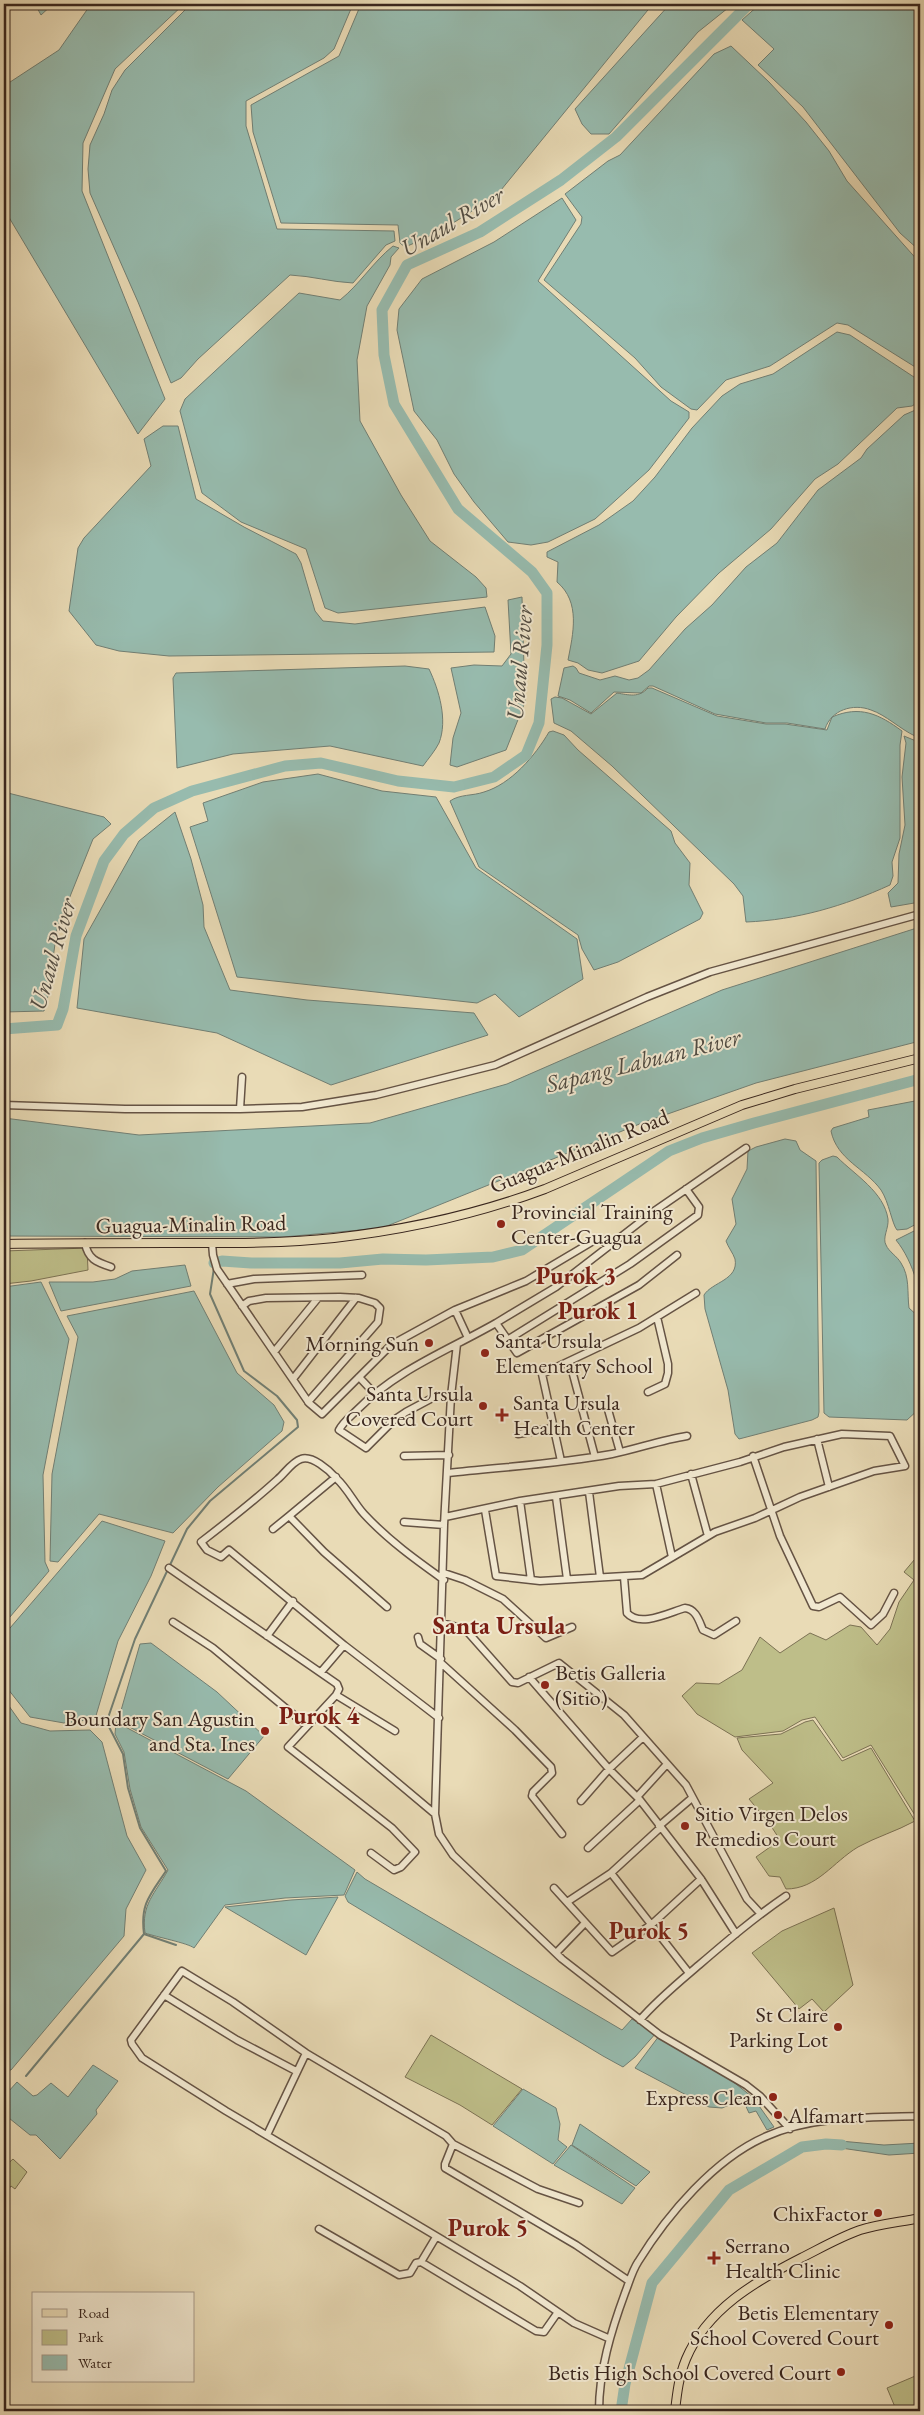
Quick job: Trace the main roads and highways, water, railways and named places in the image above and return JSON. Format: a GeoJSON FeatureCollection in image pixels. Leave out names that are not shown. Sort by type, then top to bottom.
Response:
{"type":"FeatureCollection","features":[{"type":"Feature","properties":{"kind":"main road","name":"Guagua-Minalin Road"},"geometry":{"type":"LineString","coordinates":[[4,1244],[212,1243],[335,1238],[442,1218],[545,1189],[742,1105],[795,1089],[920,1058]]}},
{"type":"Feature","properties":{"kind":"main road"},"geometry":{"type":"LineString","coordinates":[[675,2411],[678,2382],[686,2359],[699,2335],[729,2302],[765,2276],[837,2239],[862,2229],[920,2218]]}},
{"type":"Feature","properties":{"kind":"water"},"geometry":{"type":"Polygon","coordinates":[[[35,4],[53,4],[41,15],[35,4]]]}},
{"type":"Feature","properties":{"kind":"water"},"geometry":{"type":"Polygon","coordinates":[[[91,4],[184,4],[115,69],[83,143],[82,191],[165,399],[138,434],[4,209],[4,86],[59,50],[91,4]]]}},
{"type":"Feature","properties":{"kind":"water"},"geometry":{"type":"Polygon","coordinates":[[[191,4],[353,4],[334,49],[324,58],[246,101],[246,126],[277,229],[394,231],[395,241],[386,245],[353,283],[290,275],[198,359],[181,378],[171,383],[90,193],[88,169],[90,145],[112,90],[125,70],[191,4]]]}},
{"type":"Feature","properties":{"kind":"water"},"geometry":{"type":"Polygon","coordinates":[[[361,4],[652,5],[501,190],[455,222],[405,247],[400,243],[398,225],[281,223],[253,132],[251,105],[339,56],[361,4]]]}},
{"type":"Feature","properties":{"kind":"water"},"geometry":{"type":"Polygon","coordinates":[[[670,4],[733,4],[698,32],[609,134],[591,134],[582,124],[575,109],[670,4]]]}},
{"type":"Feature","properties":{"kind":"water"},"geometry":{"type":"Polygon","coordinates":[[[760,4],[920,4],[920,251],[900,233],[803,107],[758,65],[774,49],[742,20],[760,4]]]}},
{"type":"Feature","properties":{"kind":"water"},"geometry":{"type":"Polygon","coordinates":[[[731,46],[769,82],[806,122],[829,151],[847,181],[920,263],[920,370],[848,325],[837,323],[770,366],[726,380],[697,410],[691,409],[661,387],[635,358],[544,280],[581,224],[582,217],[565,194],[608,161],[620,155],[714,54],[731,46]]]}},
{"type":"Feature","properties":{"kind":"water"},"geometry":{"type":"Polygon","coordinates":[[[562,198],[576,220],[538,281],[671,401],[689,412],[689,418],[649,470],[595,519],[548,542],[531,545],[508,542],[474,502],[454,474],[437,440],[414,411],[397,330],[399,309],[422,279],[494,242],[562,198]]]}},
{"type":"Feature","properties":{"kind":"water"},"geometry":{"type":"Polygon","coordinates":[[[393,246],[399,248],[391,257],[390,265],[367,306],[357,360],[360,421],[401,495],[430,541],[476,577],[486,588],[487,597],[338,613],[325,608],[306,549],[241,522],[202,493],[180,411],[185,399],[299,293],[340,300],[393,246]]]}},
{"type":"Feature","properties":{"kind":"water"},"geometry":{"type":"Polygon","coordinates":[[[837,332],[850,335],[920,381],[920,401],[912,406],[897,408],[838,464],[815,479],[771,529],[719,573],[676,617],[639,661],[602,673],[588,670],[578,663],[568,660],[573,629],[572,609],[570,599],[565,590],[557,582],[558,562],[547,557],[547,552],[599,525],[633,501],[655,477],[692,428],[722,396],[740,384],[773,374],[837,332]]]}},
{"type":"Feature","properties":{"kind":"water"},"geometry":{"type":"Polygon","coordinates":[[[920,408],[920,734],[915,736],[882,715],[857,707],[837,713],[828,722],[825,729],[787,723],[766,723],[715,714],[653,686],[649,686],[641,693],[614,692],[591,713],[570,700],[558,696],[564,668],[573,666],[579,673],[600,680],[615,676],[629,680],[638,678],[649,670],[685,629],[712,605],[746,567],[777,543],[818,490],[861,458],[867,449],[904,415],[920,408]]]}},
{"type":"Feature","properties":{"kind":"water"},"geometry":{"type":"Polygon","coordinates":[[[163,426],[178,426],[196,499],[296,554],[301,563],[315,611],[323,621],[355,624],[485,607],[495,636],[494,652],[169,656],[119,651],[96,645],[69,611],[78,548],[84,538],[151,466],[144,439],[163,426]]]}},
{"type":"Feature","properties":{"kind":"water"},"geometry":{"type":"Polygon","coordinates":[[[522,597],[525,702],[506,750],[457,767],[450,765],[453,738],[461,713],[451,668],[474,665],[502,666],[511,654],[508,600],[522,597]]]}},
{"type":"Feature","properties":{"kind":"water"},"geometry":{"type":"Polygon","coordinates":[[[405,666],[429,669],[441,705],[442,734],[439,743],[423,766],[330,746],[233,754],[177,768],[173,678],[176,673],[405,666]]]}},
{"type":"Feature","properties":{"kind":"water"},"geometry":{"type":"Polygon","coordinates":[[[648,688],[652,688],[717,716],[766,724],[785,724],[827,730],[832,717],[842,713],[860,712],[877,716],[902,731],[900,745],[900,838],[892,862],[893,876],[890,885],[820,911],[765,921],[746,922],[743,896],[734,884],[612,766],[571,731],[554,723],[551,699],[555,697],[562,698],[591,714],[617,693],[637,695],[648,688]]]}},
{"type":"Feature","properties":{"kind":"water"},"geometry":{"type":"Polygon","coordinates":[[[553,731],[564,735],[578,750],[671,831],[675,843],[690,863],[689,885],[703,913],[700,919],[618,962],[594,970],[582,949],[578,935],[479,867],[450,801],[458,797],[484,792],[504,783],[537,750],[549,732],[553,731]]]}},
{"type":"Feature","properties":{"kind":"water"},"geometry":{"type":"Polygon","coordinates":[[[904,736],[916,741],[920,739],[920,902],[891,907],[888,893],[898,883],[899,854],[905,825],[902,777],[906,743],[904,736]]]}},
{"type":"Feature","properties":{"kind":"water"},"geometry":{"type":"Polygon","coordinates":[[[318,774],[382,791],[436,797],[476,868],[577,939],[583,979],[519,1017],[495,994],[477,1003],[237,977],[190,827],[208,821],[203,803],[263,782],[318,774]]]}},
{"type":"Feature","properties":{"kind":"water"},"geometry":{"type":"Polygon","coordinates":[[[4,792],[104,817],[111,824],[93,839],[57,929],[48,996],[44,1011],[4,1012],[4,792]]]}},
{"type":"Feature","properties":{"kind":"water"},"geometry":{"type":"Polygon","coordinates":[[[175,812],[191,859],[203,905],[204,927],[230,990],[307,1000],[474,1013],[488,1035],[331,1085],[217,1033],[77,1008],[84,939],[139,841],[175,812]]]}},
{"type":"Feature","properties":{"kind":"water","name":"Sapang Labuan River"},"geometry":{"type":"Polygon","coordinates":[[[920,927],[920,1041],[756,1083],[642,1123],[382,1228],[283,1237],[4,1236],[4,1118],[139,1135],[370,1123],[507,1084],[722,990],[920,927]]]}},
{"type":"Feature","properties":{"kind":"water"},"geometry":{"type":"Polygon","coordinates":[[[920,1100],[920,1222],[907,1229],[897,1230],[881,1190],[875,1182],[845,1157],[834,1141],[831,1131],[833,1128],[869,1117],[868,1110],[920,1100]]]}},
{"type":"Feature","properties":{"kind":"water"},"geometry":{"type":"Polygon","coordinates":[[[785,1139],[796,1141],[800,1150],[816,1161],[819,1412],[818,1417],[812,1420],[739,1439],[735,1434],[728,1390],[705,1309],[704,1295],[729,1276],[735,1266],[735,1259],[726,1241],[736,1224],[732,1199],[747,1169],[748,1151],[785,1139]]]}},
{"type":"Feature","properties":{"kind":"water"},"geometry":{"type":"Polygon","coordinates":[[[833,1156],[837,1157],[860,1177],[881,1200],[888,1219],[885,1242],[904,1268],[907,1279],[909,1308],[920,1318],[920,1408],[907,1420],[829,1417],[824,1413],[819,1163],[833,1156]]]}},
{"type":"Feature","properties":{"kind":"water"},"geometry":{"type":"Polygon","coordinates":[[[920,1228],[920,1304],[917,1298],[916,1280],[912,1269],[896,1240],[920,1228]]]}},
{"type":"Feature","properties":{"kind":"water"},"geometry":{"type":"Polygon","coordinates":[[[185,1265],[191,1286],[61,1311],[49,1282],[93,1282],[115,1279],[132,1271],[185,1265]]]}},
{"type":"Feature","properties":{"kind":"water"},"geometry":{"type":"Polygon","coordinates":[[[41,1282],[69,1339],[43,1475],[45,1562],[49,1571],[4,1624],[4,1287],[41,1282]]]}},
{"type":"Feature","properties":{"kind":"water"},"geometry":{"type":"Polygon","coordinates":[[[194,1291],[237,1373],[274,1405],[284,1422],[282,1431],[218,1487],[173,1533],[99,1514],[58,1562],[50,1561],[52,1474],[78,1337],[67,1316],[194,1291]]]}},
{"type":"Feature","properties":{"kind":"water"},"geometry":{"type":"Polygon","coordinates":[[[102,1521],[165,1541],[151,1576],[118,1641],[95,1719],[64,1723],[30,1717],[4,1684],[4,1635],[102,1521]]]}},
{"type":"Feature","properties":{"kind":"water"},"geometry":{"type":"Polygon","coordinates":[[[151,1643],[217,1692],[264,1736],[228,1779],[118,1721],[140,1644],[151,1643]]]}},
{"type":"Feature","properties":{"kind":"water"},"geometry":{"type":"Polygon","coordinates":[[[4,1699],[21,1723],[50,1731],[90,1730],[102,1742],[127,1836],[146,1870],[126,1909],[124,1936],[11,2070],[4,2070],[4,1699]]]}},
{"type":"Feature","properties":{"kind":"water"},"geometry":{"type":"Polygon","coordinates":[[[116,1722],[246,1791],[355,1870],[344,1895],[285,1898],[225,1905],[194,1948],[145,1933],[144,1923],[147,1907],[168,1870],[141,1827],[130,1789],[124,1752],[115,1734],[116,1722]]]}},
{"type":"Feature","properties":{"kind":"water"},"geometry":{"type":"Polygon","coordinates":[[[357,1872],[365,1879],[622,2030],[632,2019],[656,2033],[635,2057],[623,2067],[348,1902],[345,1896],[357,1872]]]}},
{"type":"Feature","properties":{"kind":"water"},"geometry":{"type":"Polygon","coordinates":[[[338,1897],[306,1955],[225,1907],[291,1900],[338,1897]]]}},
{"type":"Feature","properties":{"kind":"water"},"geometry":{"type":"Polygon","coordinates":[[[659,2036],[731,2080],[751,2096],[722,2108],[709,2107],[635,2068],[659,2036]]]}},
{"type":"Feature","properties":{"kind":"water"},"geometry":{"type":"Polygon","coordinates":[[[93,2065],[118,2081],[96,2110],[97,2114],[60,2159],[36,2135],[30,2135],[4,2114],[4,2088],[8,2092],[17,2082],[33,2096],[37,2095],[51,2083],[68,2097],[93,2065]]]}},
{"type":"Feature","properties":{"kind":"water"},"geometry":{"type":"Polygon","coordinates":[[[523,2089],[556,2108],[560,2124],[558,2140],[567,2147],[553,2164],[493,2126],[523,2089]]]}},
{"type":"Feature","properties":{"kind":"water"},"geometry":{"type":"Polygon","coordinates":[[[752,2096],[774,2127],[767,2130],[756,2111],[749,2113],[743,2100],[752,2096]]]}},
{"type":"Feature","properties":{"kind":"water"},"geometry":{"type":"Polygon","coordinates":[[[580,2124],[650,2172],[636,2186],[572,2145],[580,2124]]]}},
{"type":"Feature","properties":{"kind":"water"},"geometry":{"type":"Polygon","coordinates":[[[840,2141],[884,2145],[920,2143],[920,2153],[889,2155],[827,2146],[827,2142],[840,2141]]]}},
{"type":"Feature","properties":{"kind":"water"},"geometry":{"type":"Polygon","coordinates":[[[571,2145],[635,2188],[622,2204],[554,2165],[571,2145]]]}},
{"type":"Feature","properties":{"kind":"waterway","name":"Unaul River"},"geometry":{"type":"LineString","coordinates":[[4,1029],[57,1025],[63,1009],[76,936],[104,861],[124,834],[154,808],[192,791],[285,766],[321,763],[398,781],[454,787],[494,777],[526,755],[539,723],[547,645],[547,593],[532,572],[458,509],[394,404],[384,355],[382,310],[407,265],[480,232],[561,180],[616,137],[749,4]]}},
{"type":"Feature","properties":{"kind":"waterway"},"geometry":{"type":"LineString","coordinates":[[214,1263],[222,1261],[251,1263],[340,1263],[383,1259],[426,1260],[493,1257],[522,1250],[669,1151],[702,1138],[754,1123],[920,1079]]}},
{"type":"Feature","properties":{"kind":"waterway"},"geometry":{"type":"LineString","coordinates":[[26,2076],[144,1934],[145,1907],[166,1871],[140,1828],[128,1788],[123,1754],[108,1725],[109,1715],[135,1639],[187,1529],[210,1501],[298,1427],[297,1420],[277,1396],[244,1371],[210,1294],[214,1268]]}},
{"type":"Feature","properties":{"kind":"waterway"},"geometry":{"type":"LineString","coordinates":[[144,1934],[176,1945]]}},
{"type":"Feature","properties":{"kind":"waterway"},"geometry":{"type":"LineString","coordinates":[[621,2411],[625,2384],[652,2283],[729,2190],[802,2147],[826,2144],[842,2145]]}},
{"type":"Feature","properties":{"kind":"place","name":"Provincial Training Center-Guagua"},"geometry":{"type":"Point","coordinates":[501,1224]}},
{"type":"Feature","properties":{"kind":"place","name":"Morning Sun"},"geometry":{"type":"Point","coordinates":[429,1343]}},
{"type":"Feature","properties":{"kind":"place","name":"Santa Ursula Elementary School"},"geometry":{"type":"Point","coordinates":[485,1353]}},
{"type":"Feature","properties":{"kind":"place","name":"Santa Ursula Covered Court"},"geometry":{"type":"Point","coordinates":[483,1406]}},
{"type":"Feature","properties":{"kind":"place","name":"Santa Ursula Health Center"},"geometry":{"type":"Point","coordinates":[502,1415]}},
{"type":"Feature","properties":{"kind":"place","name":"Betis Galleria (Sitio)"},"geometry":{"type":"Point","coordinates":[545,1685]}},
{"type":"Feature","properties":{"kind":"place","name":"Boundary San Agustin and Sta. Ines"},"geometry":{"type":"Point","coordinates":[265,1731]}},
{"type":"Feature","properties":{"kind":"place","name":"Sitio Virgen Delos Remedios Court"},"geometry":{"type":"Point","coordinates":[685,1826]}},
{"type":"Feature","properties":{"kind":"place","name":"St Claire Parking Lot"},"geometry":{"type":"Point","coordinates":[838,2027]}},
{"type":"Feature","properties":{"kind":"place","name":"Express Clean"},"geometry":{"type":"Point","coordinates":[773,2097]}},
{"type":"Feature","properties":{"kind":"place","name":"Alfamart"},"geometry":{"type":"Point","coordinates":[778,2115]}},
{"type":"Feature","properties":{"kind":"place","name":"ChixFactor"},"geometry":{"type":"Point","coordinates":[878,2213]}},
{"type":"Feature","properties":{"kind":"place","name":"Serrano Health Clinic"},"geometry":{"type":"Point","coordinates":[714,2258]}},
{"type":"Feature","properties":{"kind":"place","name":"Betis Elementary School Covered Court"},"geometry":{"type":"Point","coordinates":[889,2325]}},
{"type":"Feature","properties":{"kind":"place","name":"Betis High School Covered Court"},"geometry":{"type":"Point","coordinates":[841,2372]}},
{"type":"Feature","properties":{"kind":"district","name":"Purok 3"},"geometry":{"type":"Point","coordinates":[576,1275]}},
{"type":"Feature","properties":{"kind":"district","name":"Purok 1"},"geometry":{"type":"Point","coordinates":[598,1310]}},
{"type":"Feature","properties":{"kind":"district","name":"Santa Ursula"},"geometry":{"type":"Point","coordinates":[499,1625]}},
{"type":"Feature","properties":{"kind":"district","name":"Purok 4"},"geometry":{"type":"Point","coordinates":[319,1715]}},
{"type":"Feature","properties":{"kind":"district","name":"Purok 5"},"geometry":{"type":"Point","coordinates":[649,1930]}},
{"type":"Feature","properties":{"kind":"district","name":"Purok 5"},"geometry":{"type":"Point","coordinates":[488,2227]}}]}
